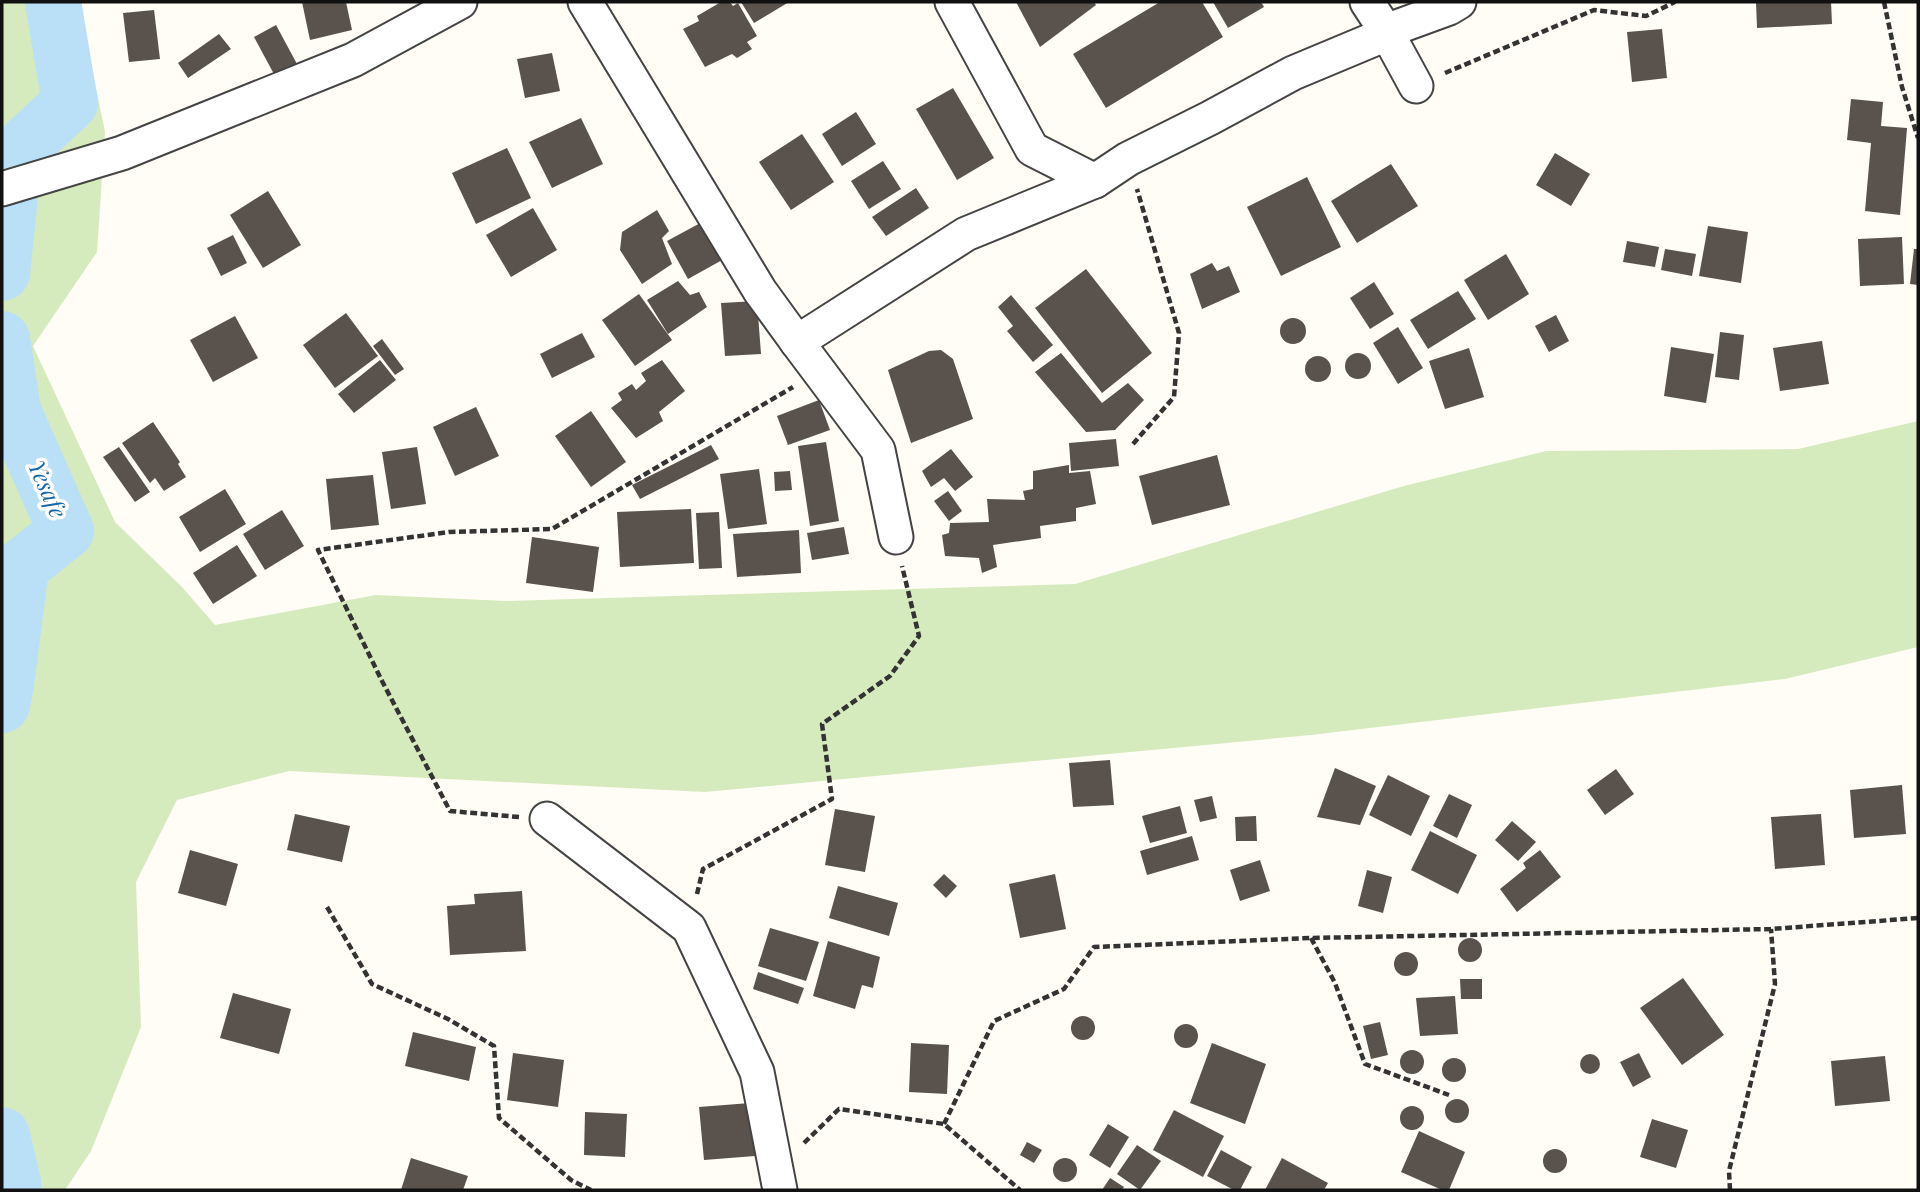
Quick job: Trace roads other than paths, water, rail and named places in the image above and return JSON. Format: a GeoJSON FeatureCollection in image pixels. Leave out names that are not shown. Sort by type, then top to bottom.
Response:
{"type":"FeatureCollection","features":[{"type":"Feature","properties":{"kind":"street"},"geometry":{"type":"LineString","coordinates":[[2,189],[122,153],[353,60],[460,2]]}},
{"type":"Feature","properties":{"kind":"street"},"geometry":{"type":"LineString","coordinates":[[585,2],[760,290],[878,450],[896,537]]}},
{"type":"Feature","properties":{"kind":"street"},"geometry":{"type":"LineString","coordinates":[[952,2],[1032,149],[1095,181]]}},
{"type":"Feature","properties":{"kind":"street"},"geometry":{"type":"LineString","coordinates":[[1367,2],[1416,86]]}},
{"type":"Feature","properties":{"kind":"street"},"geometry":{"type":"LineString","coordinates":[[797,342],[966,234],[1095,181],[1128,159],[1293,73],[1459,2]]}},
{"type":"Feature","properties":{"kind":"street"},"geometry":{"type":"LineString","coordinates":[[547,819],[689,928],[757,1072],[778,1180]]}},
{"type":"Feature","properties":{"kind":"waterway","name":"Yesafe"},"geometry":{"type":"LineString","coordinates":[[2,273],[11,186],[4,164],[70,103],[53,2]]}},
{"type":"Feature","properties":{"kind":"waterway","name":"Yesafe"},"geometry":{"type":"LineString","coordinates":[[2,339],[13,411],[66,531],[21,567],[2,705]]}},
{"type":"Feature","properties":{"kind":"waterway","name":"Yesafe"},"geometry":{"type":"LineString","coordinates":[[2,1135],[13,1190]]}}]}
